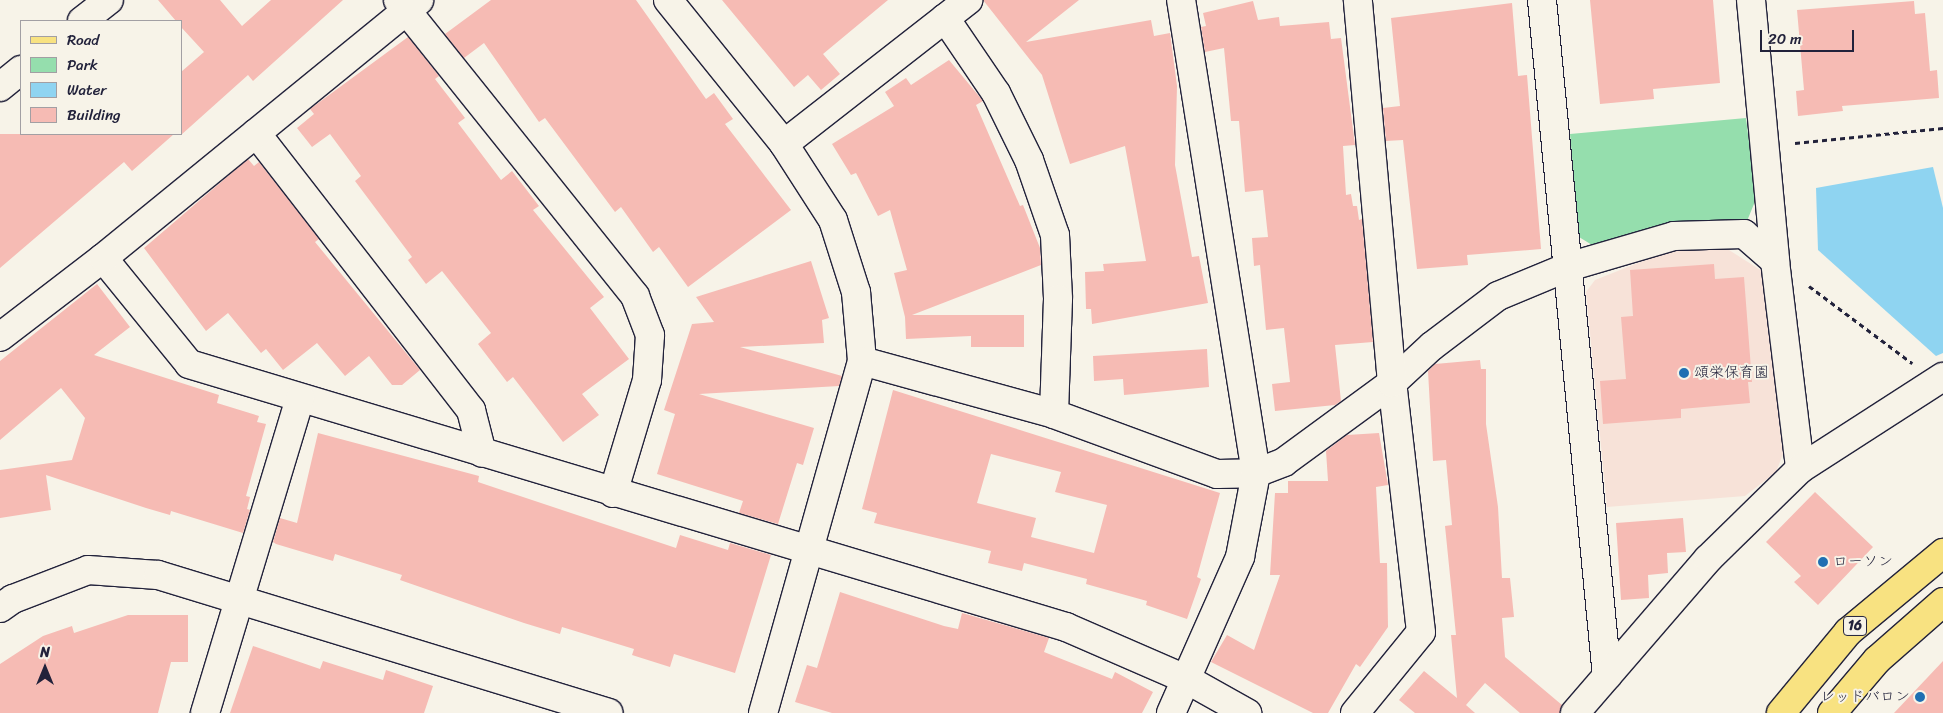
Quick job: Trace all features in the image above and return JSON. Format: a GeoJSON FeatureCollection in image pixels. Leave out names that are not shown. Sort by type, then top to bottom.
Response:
{"type":"FeatureCollection","features":[{"type":"Feature","properties":{"kind":"main road","name":"16"},"geometry":{"type":"LineString","coordinates":[[1781,713],[1848,632],[1943,553]]}},
{"type":"Feature","properties":{"kind":"main road"},"geometry":{"type":"LineString","coordinates":[[1832,713],[1877,660],[1943,602]]}},
{"type":"Feature","properties":{"kind":"street"},"geometry":{"type":"LineString","coordinates":[[83,20],[109,0]]}},
{"type":"Feature","properties":{"kind":"street"},"geometry":{"type":"LineString","coordinates":[[668,0],[784,144],[833,220],[856,292],[862,361],[763,713]]}},
{"type":"Feature","properties":{"kind":"street"},"geometry":{"type":"LineString","coordinates":[[784,144],[968,0]]}},
{"type":"Feature","properties":{"kind":"street"},"geometry":{"type":"LineString","coordinates":[[1171,713],[1188,680],[1240,557],[1256,474],[1181,0]]}},
{"type":"Feature","properties":{"kind":"street"},"geometry":{"type":"LineString","coordinates":[[1355,713],[1420,632],[1392,383],[1358,0]]}},
{"type":"Feature","properties":{"kind":"street"},"geometry":{"type":"LineString","coordinates":[[1542,0],[1607,676]]}},
{"type":"Feature","properties":{"kind":"street"},"geometry":{"type":"LineString","coordinates":[[1751,0],[1775,261],[1800,469]]}},
{"type":"Feature","properties":{"kind":"street"},"geometry":{"type":"LineString","coordinates":[[0,337],[103,258],[256,133],[407,3],[635,296],[650,335],[648,380],[613,493]]}},
{"type":"Feature","properties":{"kind":"street"},"geometry":{"type":"LineString","coordinates":[[945,18],[996,93],[1030,160],[1055,235],[1058,300],[1054,414]]}},
{"type":"Feature","properties":{"kind":"street"},"geometry":{"type":"LineString","coordinates":[[0,87],[20,71]]}},
{"type":"Feature","properties":{"kind":"street"},"geometry":{"type":"LineString","coordinates":[[256,133],[471,410],[482,453]]}},
{"type":"Feature","properties":{"kind":"street"},"geometry":{"type":"LineString","coordinates":[[862,361],[1054,414],[1217,474],[1256,474],[1284,462],[1392,383],[1432,346],[1498,296],[1568,267],[1674,236],[1744,234],[1775,261]]}},
{"type":"Feature","properties":{"kind":"street"},"geometry":{"type":"LineString","coordinates":[[103,258],[189,364],[808,553],[1066,627],[1188,680],[1247,713]]}},
{"type":"Feature","properties":{"kind":"street"},"geometry":{"type":"LineString","coordinates":[[1576,713],[1708,559],[1800,469],[1939,379]]}},
{"type":"Feature","properties":{"kind":"street"},"geometry":{"type":"LineString","coordinates":[[205,713],[300,398]]}},
{"type":"Feature","properties":{"kind":"street"},"geometry":{"type":"LineString","coordinates":[[0,608],[12,599],[88,570],[158,574],[608,713]]}},
{"type":"Feature","properties":{"kind":"path"},"geometry":{"type":"LineString","coordinates":[[1764,146],[1943,128]]}},
{"type":"Feature","properties":{"kind":"path"},"geometry":{"type":"LineString","coordinates":[[1775,261],[1939,379]]}},
{"type":"Feature","properties":{"kind":"shaded area","name":"頌栄保育園"},"geometry":{"type":"Polygon","coordinates":[[[1676,248],[1729,250],[1762,271],[1783,454],[1776,472],[1745,496],[1607,507],[1586,292],[1595,280],[1676,248]]]}},
{"type":"Feature","properties":{"kind":"green space"},"geometry":{"type":"Polygon","coordinates":[[[1746,118],[1756,199],[1747,221],[1675,222],[1597,248],[1579,237],[1570,134],[1746,118]]]}},
{"type":"Feature","properties":{"kind":"water"},"geometry":{"type":"Polygon","coordinates":[[[1933,167],[1943,208],[1943,353],[1936,356],[1818,250],[1816,188],[1933,167]]]}},
{"type":"Feature","properties":{"kind":"building"},"geometry":{"type":"Polygon","coordinates":[[[158,0],[220,0],[242,26],[271,0],[343,0],[253,81],[248,75],[182,134],[182,71],[204,52],[182,28],[182,20],[175,20],[158,0]]]}},
{"type":"Feature","properties":{"kind":"building"},"geometry":{"type":"Polygon","coordinates":[[[491,0],[636,0],[706,99],[714,93],[733,119],[725,124],[791,210],[688,287],[659,247],[653,252],[621,207],[615,212],[545,118],[539,122],[484,43],[464,58],[445,34],[491,0]]]}},
{"type":"Feature","properties":{"kind":"building"},"geometry":{"type":"Polygon","coordinates":[[[722,0],[888,0],[823,54],[840,74],[821,90],[808,75],[794,87],[722,0]]]}},
{"type":"Feature","properties":{"kind":"building"},"geometry":{"type":"Polygon","coordinates":[[[983,0],[1079,0],[1026,42],[1151,20],[1154,36],[1170,33],[1177,86],[1175,165],[1192,257],[1199,256],[1208,303],[1092,324],[1091,309],[1086,309],[1085,272],[1104,271],[1103,264],[1146,261],[1125,146],[1070,164],[1042,75],[983,0]]]}},
{"type":"Feature","properties":{"kind":"building"},"geometry":{"type":"Polygon","coordinates":[[[1590,0],[1713,0],[1720,83],[1653,89],[1654,99],[1600,104],[1590,0]]]}},
{"type":"Feature","properties":{"kind":"building"},"geometry":{"type":"Polygon","coordinates":[[[1253,1],[1258,20],[1279,17],[1280,26],[1329,22],[1331,39],[1341,38],[1355,145],[1343,146],[1346,195],[1351,194],[1353,206],[1357,206],[1359,220],[1362,219],[1373,342],[1335,345],[1341,401],[1335,405],[1275,411],[1272,384],[1290,382],[1284,328],[1266,330],[1260,265],[1254,266],[1252,238],[1268,237],[1263,190],[1245,192],[1239,121],[1231,121],[1224,48],[1205,52],[1201,27],[1206,26],[1203,13],[1253,1]]]}},
{"type":"Feature","properties":{"kind":"building"},"geometry":{"type":"Polygon","coordinates":[[[1914,1],[1915,14],[1925,13],[1930,71],[1937,70],[1939,98],[1842,106],[1843,111],[1798,116],[1796,91],[1804,90],[1797,10],[1914,1]]]}},
{"type":"Feature","properties":{"kind":"building"},"geometry":{"type":"Polygon","coordinates":[[[1512,3],[1518,76],[1527,75],[1541,249],[1467,255],[1468,265],[1417,269],[1403,140],[1386,141],[1383,108],[1400,106],[1391,18],[1512,3]]]}},
{"type":"Feature","properties":{"kind":"building"},"geometry":{"type":"Polygon","coordinates":[[[408,37],[439,76],[435,79],[465,118],[458,123],[501,180],[512,171],[539,206],[533,210],[604,297],[590,308],[629,359],[582,394],[599,415],[563,442],[513,377],[507,382],[478,344],[491,333],[442,271],[426,284],[408,260],[412,257],[355,181],[361,176],[330,134],[312,147],[297,128],[314,114],[310,109],[408,37]]]}},
{"type":"Feature","properties":{"kind":"building"},"geometry":{"type":"Polygon","coordinates":[[[949,60],[983,101],[976,105],[1020,206],[1023,205],[1040,248],[1041,265],[912,315],[1024,315],[1024,347],[971,347],[971,336],[906,339],[905,317],[894,273],[907,270],[890,210],[878,216],[856,173],[851,175],[832,144],[894,106],[885,92],[906,78],[911,85],[949,60]]]}},
{"type":"Feature","properties":{"kind":"building"},"geometry":{"type":"Polygon","coordinates":[[[0,134],[173,135],[132,171],[124,162],[0,268],[0,134]]]}},
{"type":"Feature","properties":{"kind":"building"},"geometry":{"type":"Polygon","coordinates":[[[248,159],[254,166],[259,162],[319,239],[315,242],[420,370],[402,385],[392,385],[369,356],[345,376],[317,343],[283,370],[266,349],[261,353],[228,313],[206,331],[144,248],[248,159]]]}},
{"type":"Feature","properties":{"kind":"building"},"geometry":{"type":"Polygon","coordinates":[[[811,261],[829,318],[822,320],[824,343],[740,347],[842,376],[839,386],[699,394],[814,428],[803,465],[797,463],[778,524],[739,513],[743,501],[657,474],[675,414],[664,410],[692,324],[714,322],[696,297],[811,261]]]}},
{"type":"Feature","properties":{"kind":"building"},"geometry":{"type":"Polygon","coordinates":[[[1714,264],[1715,279],[1744,277],[1752,382],[1748,382],[1750,403],[1681,409],[1681,418],[1603,424],[1600,381],[1626,379],[1621,317],[1633,316],[1630,270],[1714,264]]]}},
{"type":"Feature","properties":{"kind":"building"},"geometry":{"type":"Polygon","coordinates":[[[97,284],[130,327],[94,355],[219,395],[217,403],[259,416],[257,422],[266,424],[246,496],[250,497],[247,509],[250,510],[243,533],[171,511],[170,515],[146,508],[46,475],[51,510],[0,518],[0,470],[72,460],[85,418],[61,388],[0,440],[0,361],[97,284]]]}},
{"type":"Feature","properties":{"kind":"building"},"geometry":{"type":"Polygon","coordinates":[[[1207,349],[1209,387],[1124,395],[1123,379],[1094,381],[1093,356],[1207,349]]]}},
{"type":"Feature","properties":{"kind":"building"},"geometry":{"type":"Polygon","coordinates":[[[1480,360],[1481,369],[1486,369],[1486,424],[1498,507],[1502,578],[1510,578],[1514,617],[1502,618],[1505,657],[1562,705],[1560,713],[1520,713],[1485,683],[1466,705],[1475,713],[1415,713],[1399,700],[1424,671],[1457,698],[1451,635],[1456,635],[1445,526],[1452,525],[1446,460],[1433,461],[1428,371],[1435,364],[1480,360]]]}},
{"type":"Feature","properties":{"kind":"building"},"geometry":{"type":"Polygon","coordinates":[[[893,390],[1220,493],[1197,577],[1201,579],[1187,619],[1146,605],[1147,601],[1086,584],[1087,579],[1024,563],[1022,571],[988,563],[991,551],[874,523],[877,513],[862,509],[893,390]],[[991,454],[977,503],[1036,518],[1031,537],[1094,553],[1107,505],[1055,492],[1061,472],[991,454]]]}},
{"type":"Feature","properties":{"kind":"building"},"geometry":{"type":"Polygon","coordinates":[[[318,433],[479,476],[478,482],[676,548],[680,535],[728,550],[730,543],[771,555],[735,673],[674,654],[670,667],[632,655],[634,649],[562,627],[560,634],[524,623],[400,580],[402,575],[335,554],[333,561],[276,544],[273,542],[280,518],[297,523],[318,433]]]}},
{"type":"Feature","properties":{"kind":"building"},"geometry":{"type":"Polygon","coordinates":[[[1379,433],[1388,485],[1376,487],[1380,563],[1387,563],[1388,627],[1360,667],[1356,664],[1328,713],[1313,713],[1211,662],[1227,635],[1254,650],[1280,575],[1270,575],[1275,493],[1288,493],[1288,481],[1328,481],[1326,451],[1347,435],[1379,433]]]}},
{"type":"Feature","properties":{"kind":"building","name":"ローソン"},"geometry":{"type":"Polygon","coordinates":[[[1815,492],[1873,547],[1818,605],[1794,582],[1801,576],[1766,542],[1815,492]]]}},
{"type":"Feature","properties":{"kind":"building"},"geometry":{"type":"Polygon","coordinates":[[[1683,518],[1686,552],[1667,553],[1668,573],[1648,575],[1649,598],[1621,600],[1616,523],[1683,518]]]}},
{"type":"Feature","properties":{"kind":"building"},"geometry":{"type":"Polygon","coordinates":[[[840,592],[944,626],[958,629],[962,613],[1049,638],[1044,652],[1112,679],[1115,672],[1153,692],[1142,713],[832,713],[795,702],[807,665],[817,668],[840,592]]]}},
{"type":"Feature","properties":{"kind":"building"},"geometry":{"type":"Polygon","coordinates":[[[128,615],[188,615],[188,662],[171,662],[158,713],[0,713],[0,664],[43,636],[72,626],[74,633],[128,615]]]}},
{"type":"Feature","properties":{"kind":"building"},"geometry":{"type":"Polygon","coordinates":[[[253,646],[320,669],[323,661],[383,680],[386,670],[433,686],[424,713],[230,713],[253,646]]]}},
{"type":"Feature","properties":{"kind":"building"},"geometry":{"type":"Polygon","coordinates":[[[1943,661],[1943,713],[1894,713],[1943,661]]]}},
{"type":"Feature","properties":{"kind":"place","name":"頌栄保育園"},"geometry":{"type":"Point","coordinates":[1684,373]}},
{"type":"Feature","properties":{"kind":"place","name":"ローソン"},"geometry":{"type":"Point","coordinates":[1823,562]}},
{"type":"Feature","properties":{"kind":"place","name":"レッドバロン"},"geometry":{"type":"Point","coordinates":[1920,697]}}]}
